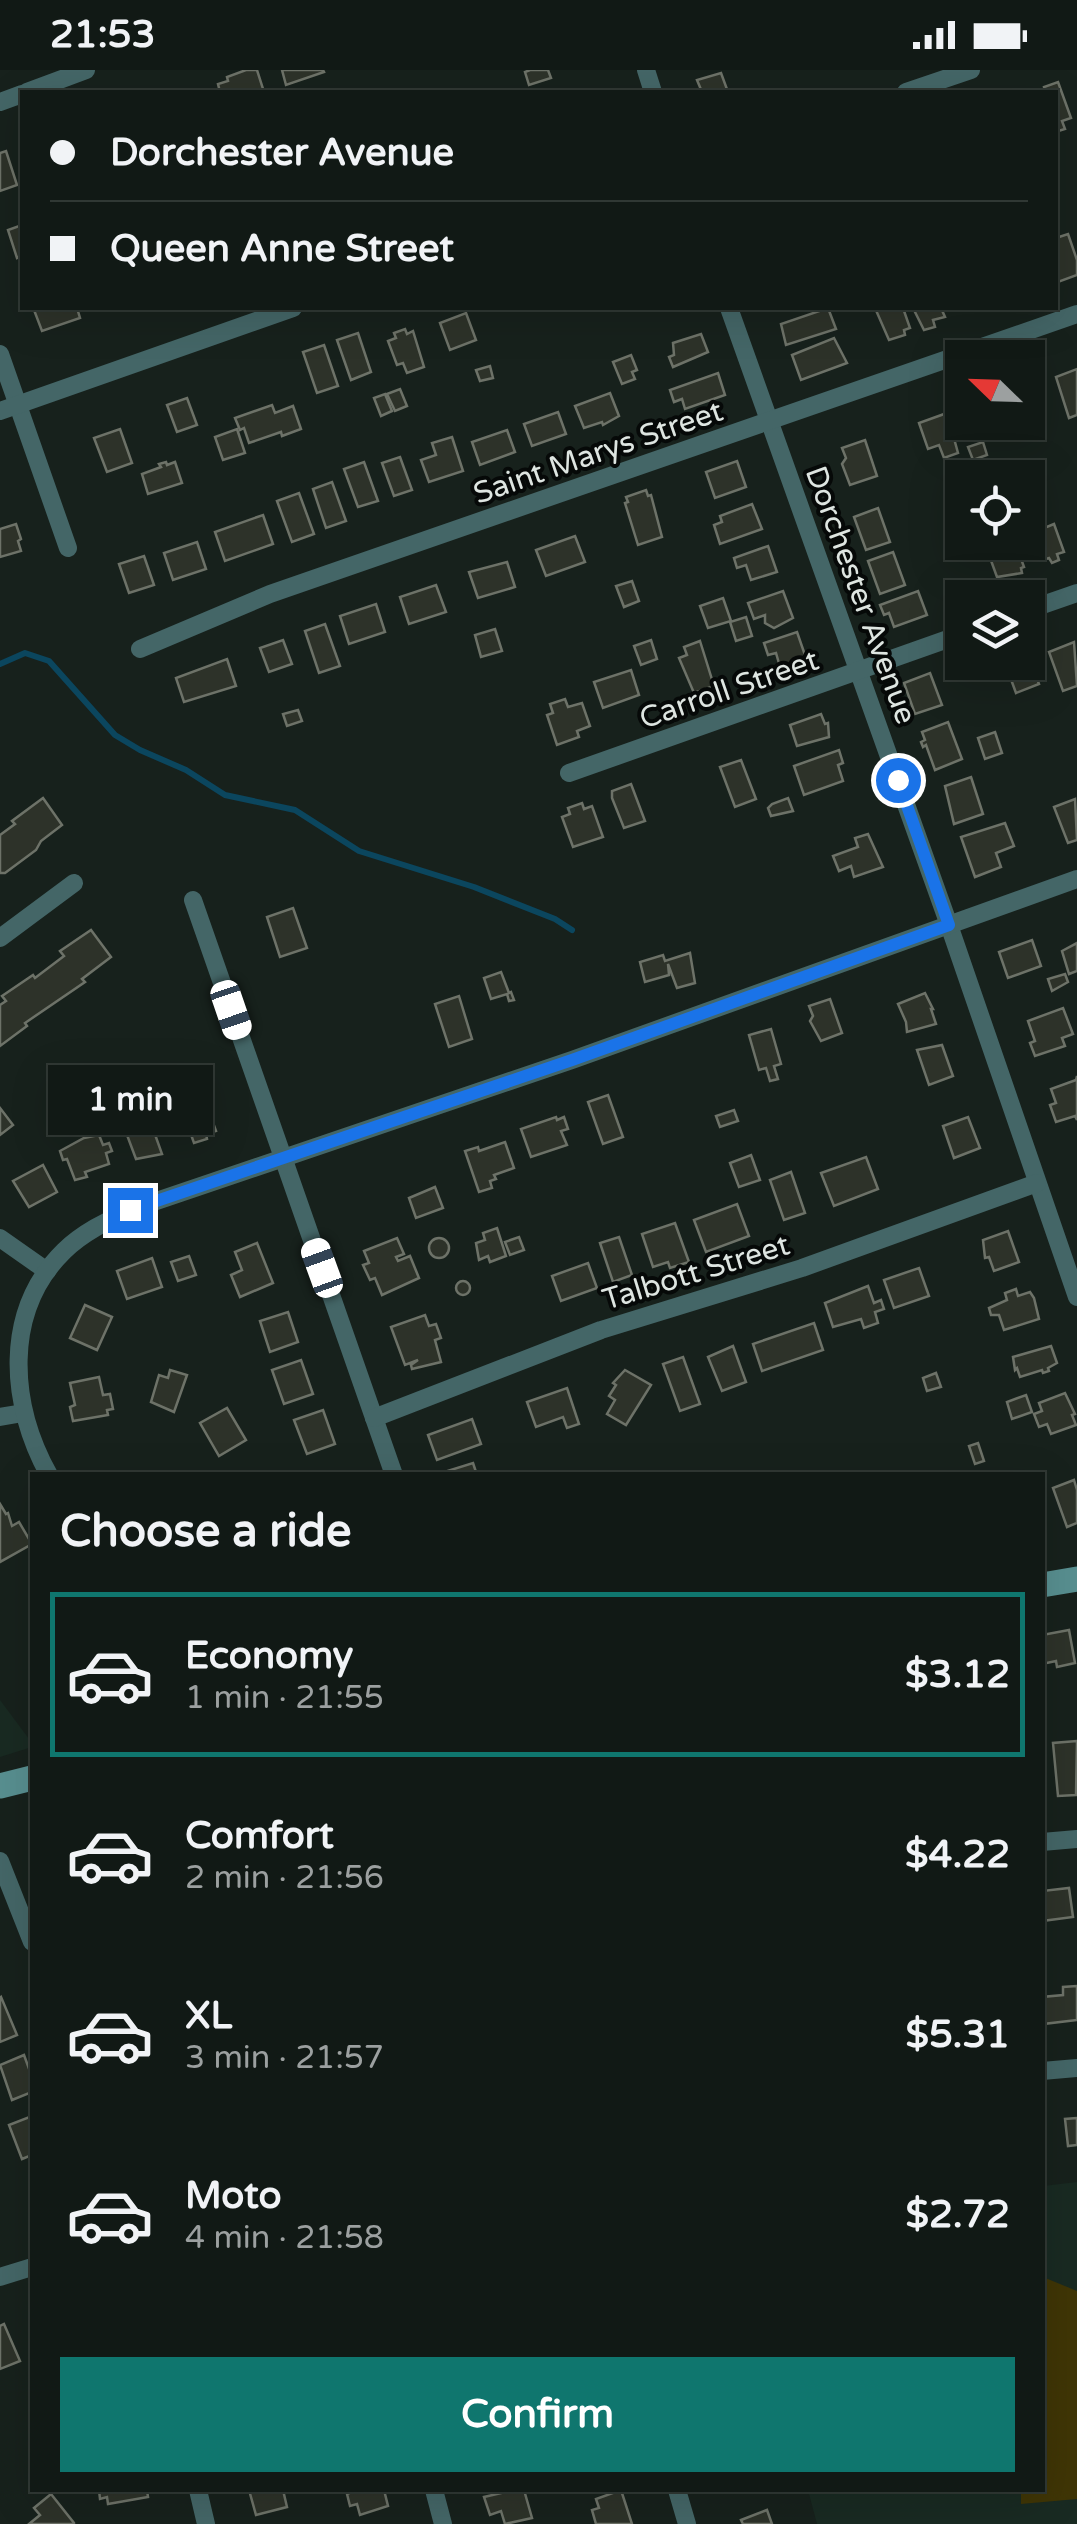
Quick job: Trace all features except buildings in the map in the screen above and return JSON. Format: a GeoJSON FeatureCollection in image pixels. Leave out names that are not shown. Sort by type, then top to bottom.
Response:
{"type":"FeatureCollection","features":[{"type":"Feature","properties":{"kind":"main road"},"geometry":{"type":"LineString","coordinates":[[1045,1584],[1077,1579]]}},
{"type":"Feature","properties":{"kind":"main road"},"geometry":{"type":"LineString","coordinates":[[0,1786],[30,1778]]}},
{"type":"Feature","properties":{"kind":"street"},"geometry":{"type":"LineString","coordinates":[[33,90],[86,70]]}},
{"type":"Feature","properties":{"kind":"street"},"geometry":{"type":"LineString","coordinates":[[912,90],[971,70]]}},
{"type":"Feature","properties":{"kind":"street"},"geometry":{"type":"LineString","coordinates":[[9,408],[287,310]]}},
{"type":"Feature","properties":{"kind":"street","name":"Dorchester Avenue"},"geometry":{"type":"LineString","coordinates":[[730,310],[1077,1298]]}},
{"type":"Feature","properties":{"kind":"street","name":"Saint Marys Street"},"geometry":{"type":"LineString","coordinates":[[140,649],[270,594],[1077,314]]}},
{"type":"Feature","properties":{"kind":"street"},"geometry":{"type":"LineString","coordinates":[[0,354],[9,408],[68,548]]}},
{"type":"Feature","properties":{"kind":"street"},"geometry":{"type":"LineString","coordinates":[[1045,604],[1077,593]]}},
{"type":"Feature","properties":{"kind":"street","name":"Carroll Street"},"geometry":{"type":"LineString","coordinates":[[569,773],[945,640]]}},
{"type":"Feature","properties":{"kind":"street"},"geometry":{"type":"LineString","coordinates":[[46,1472],[33,1446],[23,1412],[17,1380],[20,1336],[32,1296],[47,1271],[98,1226],[130,1210],[282,1156],[572,1060],[1077,879]]}},
{"type":"Feature","properties":{"kind":"street"},"geometry":{"type":"LineString","coordinates":[[0,938],[74,883]]}},
{"type":"Feature","properties":{"kind":"street"},"geometry":{"type":"LineString","coordinates":[[193,900],[393,1472]]}},
{"type":"Feature","properties":{"kind":"street","name":"Talbott Street"},"geometry":{"type":"LineString","coordinates":[[374,1418],[601,1330],[802,1268],[1037,1183]]}},
{"type":"Feature","properties":{"kind":"street"},"geometry":{"type":"LineString","coordinates":[[0,1238],[47,1271]]}},
{"type":"Feature","properties":{"kind":"street"},"geometry":{"type":"LineString","coordinates":[[0,1417],[23,1412]]}},
{"type":"Feature","properties":{"kind":"street"},"geometry":{"type":"LineString","coordinates":[[1045,1842],[1077,1839]]}},
{"type":"Feature","properties":{"kind":"street"},"geometry":{"type":"LineString","coordinates":[[0,1861],[30,1937]]}},
{"type":"Feature","properties":{"kind":"street"},"geometry":{"type":"LineString","coordinates":[[1045,2071],[1077,2068]]}},
{"type":"Feature","properties":{"kind":"street"},"geometry":{"type":"LineString","coordinates":[[0,2277],[30,2268]]}},
{"type":"Feature","properties":{"kind":"street"},"geometry":{"type":"LineString","coordinates":[[198,2492],[206,2524]]}},
{"type":"Feature","properties":{"kind":"street"},"geometry":{"type":"LineString","coordinates":[[435,2492],[443,2524]]}},
{"type":"Feature","properties":{"kind":"street"},"geometry":{"type":"LineString","coordinates":[[678,2492],[687,2524]]}},
{"type":"Feature","properties":{"kind":"shaded area"},"geometry":{"type":"Polygon","coordinates":[[[0,1700],[30,1740],[30,1748],[0,1757],[0,1700]]]}},
{"type":"Feature","properties":{"kind":"shaded area"},"geometry":{"type":"Polygon","coordinates":[[[1077,2182],[1077,2524],[817,2524],[809,2492],[1045,2492],[1045,2186],[1077,2182]]]}},
{"type":"Feature","properties":{"kind":"shaded area"},"geometry":{"type":"Polygon","coordinates":[[[1045,2278],[1077,2291],[1077,2499],[1021,2504],[1021,2492],[1045,2492],[1045,2278]]]}},
{"type":"Feature","properties":{"kind":"waterway"},"geometry":{"type":"LineString","coordinates":[[0,664],[25,653],[49,661],[115,735],[186,770],[225,795],[295,810],[359,851],[474,887],[555,919],[572,930]]}},
{"type":"Feature","properties":{"kind":"route"},"geometry":{"type":"LineString","coordinates":[[130,1210],[572,1060],[949,925],[898,780]]}}]}
